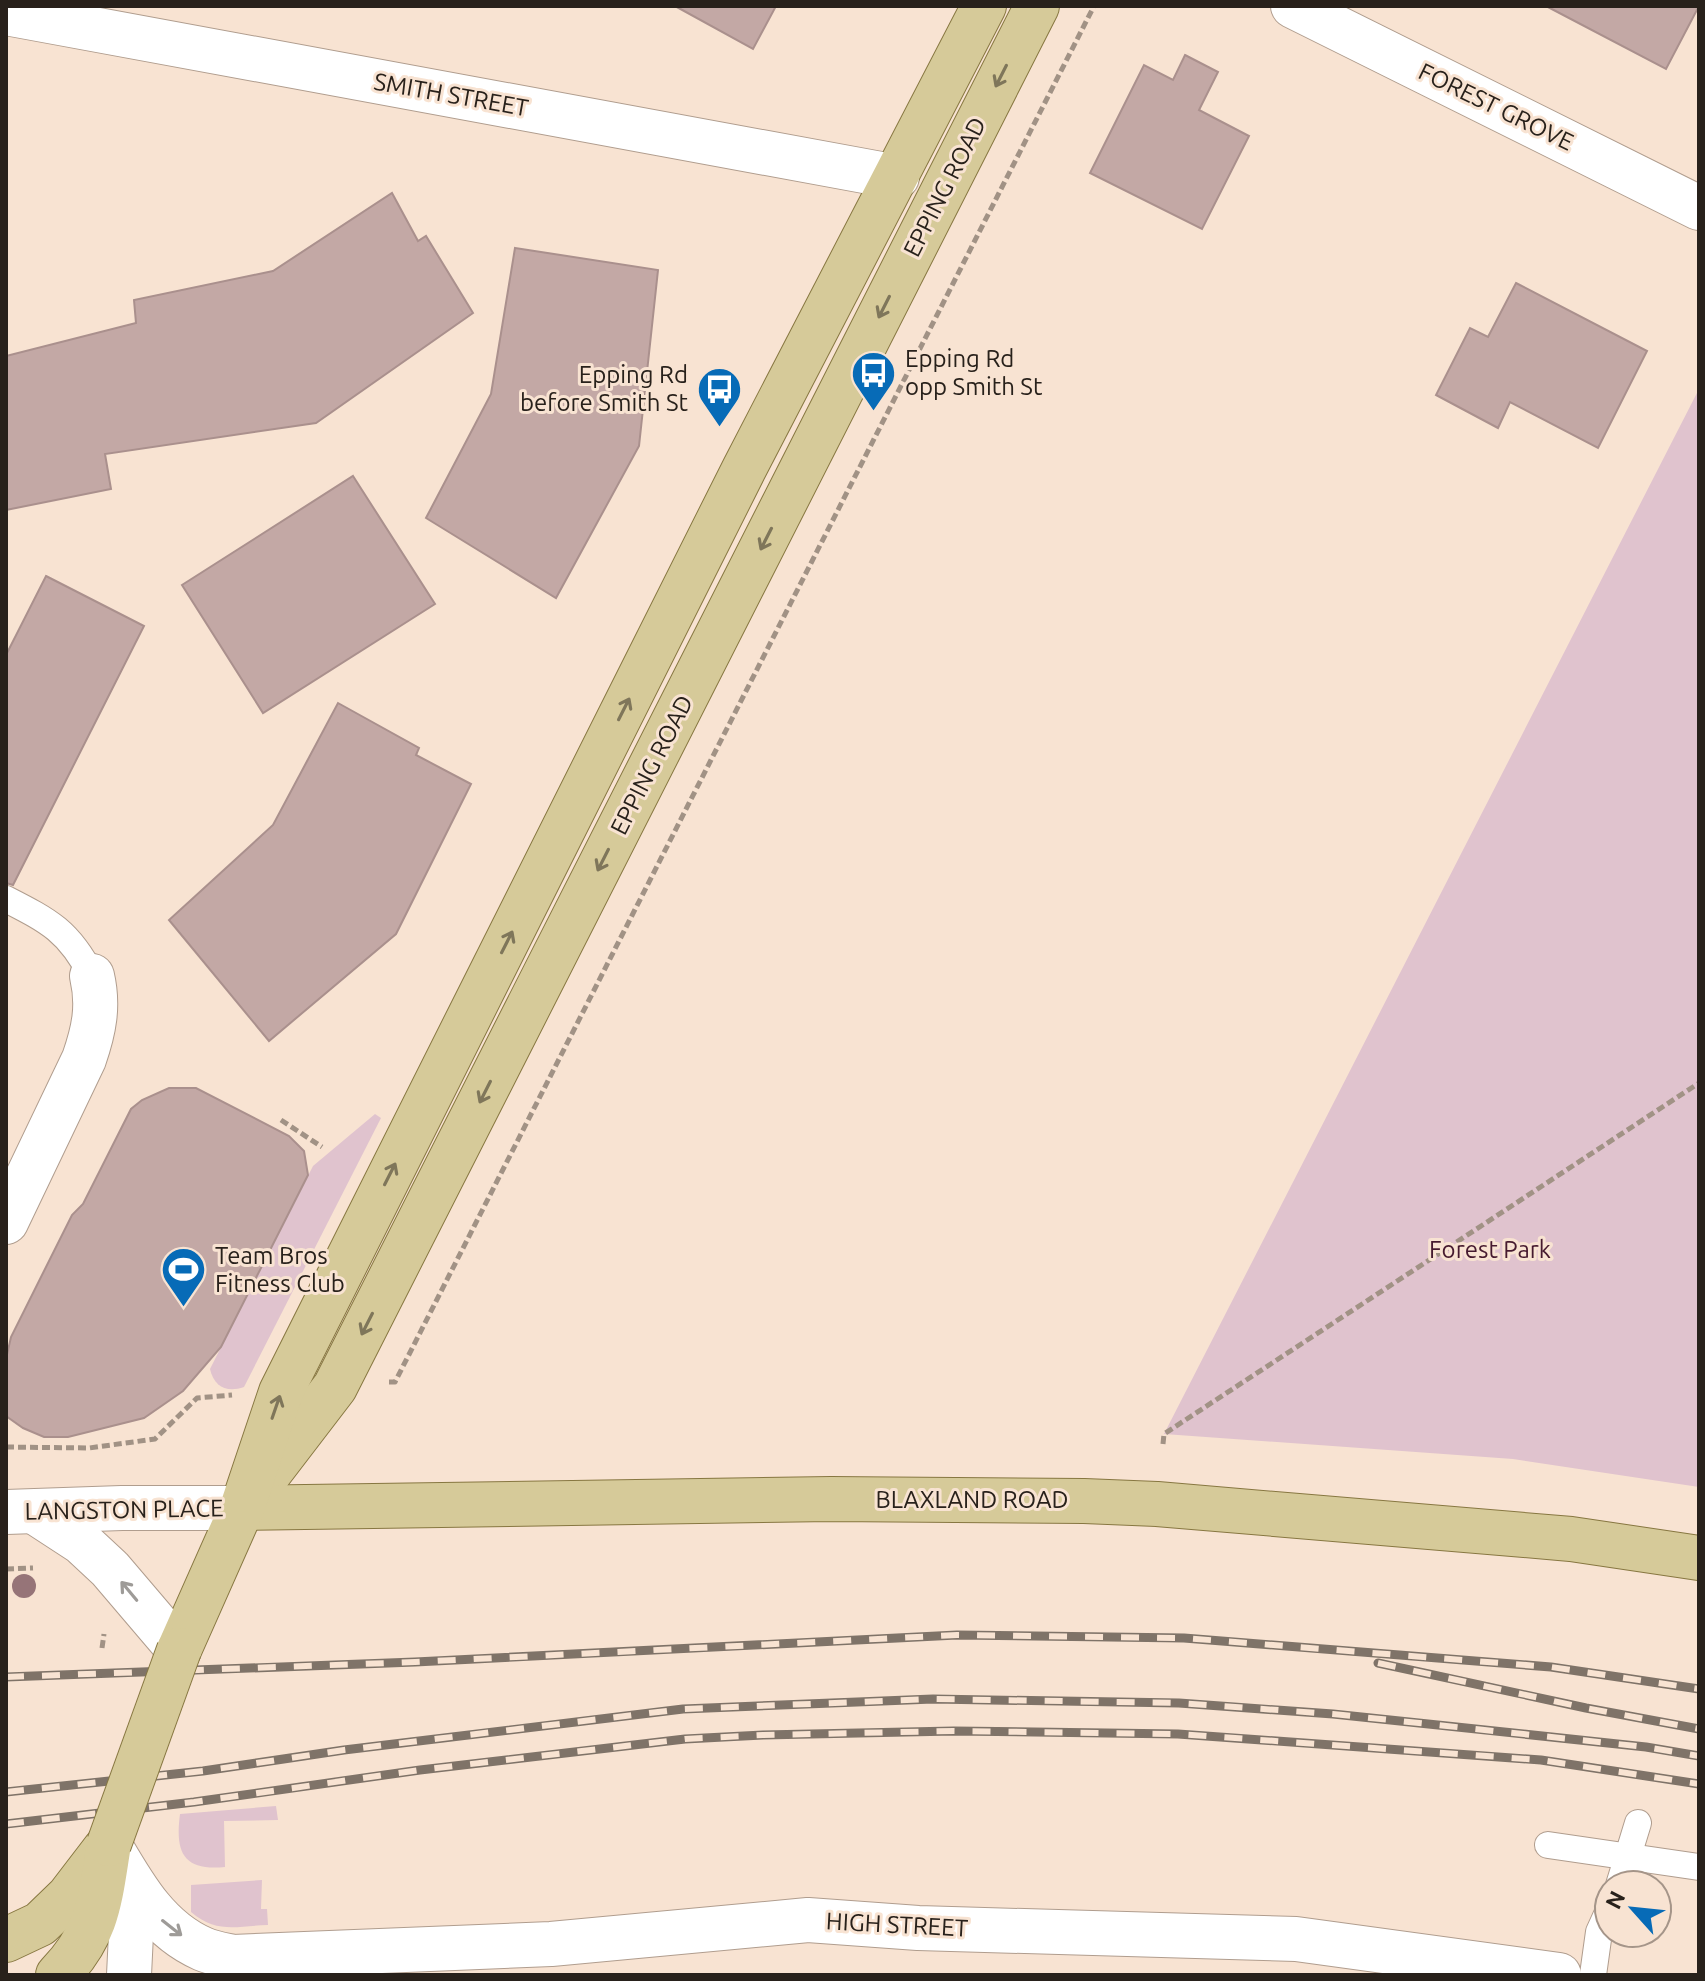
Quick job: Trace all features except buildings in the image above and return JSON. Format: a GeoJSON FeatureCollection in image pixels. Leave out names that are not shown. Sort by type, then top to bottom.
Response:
{"type":"FeatureCollection","features":[{"type":"Feature","properties":{"kind":"main road","name":"EPPING ROAD"},"geometry":{"type":"LineString","coordinates":[[109,1844],[179,1650],[242,1508],[281,1392],[737,483],[984,6]]}},
{"type":"Feature","properties":{"kind":"main road","name":"EPPING ROAD"},"geometry":{"type":"LineString","coordinates":[[242,1508],[335,1387],[1037,6]]}},
{"type":"Feature","properties":{"kind":"main road","name":"BLAXLAND ROAD"},"geometry":{"type":"LineString","coordinates":[[242,1508],[831,1499],[1084,1501],[1157,1504],[1571,1539],[1699,1558]]}},
{"type":"Feature","properties":{"kind":"main road"},"geometry":{"type":"LineString","coordinates":[[6,1940],[40,1924],[69,1896],[109,1844]]}},
{"type":"Feature","properties":{"kind":"main road"},"geometry":{"type":"LineString","coordinates":[[58,1975],[77,1954],[92,1930],[109,1844]]}},
{"type":"Feature","properties":{"kind":"street","name":"FOREST GROVE"},"geometry":{"type":"LineString","coordinates":[[1293,6],[1699,208]]}},
{"type":"Feature","properties":{"kind":"street","name":"SMITH STREET"},"geometry":{"type":"LineString","coordinates":[[6,13],[897,177]]}},
{"type":"Feature","properties":{"kind":"street"},"geometry":{"type":"LineString","coordinates":[[6,1222],[84,1059],[93,1031],[97,1003],[92,976]]}},
{"type":"Feature","properties":{"kind":"street","name":"LANGSTON PLACE"},"geometry":{"type":"LineString","coordinates":[[20,1512],[242,1508]]}},
{"type":"Feature","properties":{"kind":"street"},"geometry":{"type":"LineString","coordinates":[[20,1512],[81,1542],[110,1569],[179,1650]]}},
{"type":"Feature","properties":{"kind":"street"},"geometry":{"type":"LineString","coordinates":[[109,1844],[120,1877],[131,1934],[129,1975]]}},
{"type":"Feature","properties":{"kind":"street","name":"HIGH STREET"},"geometry":{"type":"LineString","coordinates":[[109,1844],[134,1888],[169,1928],[204,1950],[233,1957],[551,1944],[808,1920],[918,1928],[1296,1939],[1559,1975]]}},
{"type":"Feature","properties":{"kind":"street","name":"HIGH STREET"},"geometry":{"type":"LineString","coordinates":[[192,1975],[233,1957]]}},
{"type":"Feature","properties":{"kind":"lane"},"geometry":{"type":"LineString","coordinates":[[6,899],[52,924],[67,937],[81,954],[92,976]]}},
{"type":"Feature","properties":{"kind":"lane"},"geometry":{"type":"LineString","coordinates":[[1625,1869],[1638,1823]]}},
{"type":"Feature","properties":{"kind":"lane"},"geometry":{"type":"LineString","coordinates":[[1548,1845],[1699,1867]]}},
{"type":"Feature","properties":{"kind":"lane"},"geometry":{"type":"LineString","coordinates":[[1593,1975],[1597,1949]]}},
{"type":"Feature","properties":{"kind":"path"},"geometry":{"type":"LineString","coordinates":[[381,1383],[395,1382],[1094,6]]}},
{"type":"Feature","properties":{"kind":"path"},"geometry":{"type":"LineString","coordinates":[[1163,1444],[1164,1434],[1699,1083]]}},
{"type":"Feature","properties":{"kind":"path"},"geometry":{"type":"LineString","coordinates":[[281,1120],[322,1147]]}},
{"type":"Feature","properties":{"kind":"path"},"geometry":{"type":"LineString","coordinates":[[6,1447],[89,1448],[155,1439],[197,1398],[240,1395]]}},
{"type":"Feature","properties":{"kind":"green space","name":"Forest Park"},"geometry":{"type":"Polygon","coordinates":[[[1699,389],[1699,1487],[1513,1459],[1164,1434],[1699,389]]]}},
{"type":"Feature","properties":{"kind":"green space"},"geometry":{"type":"Polygon","coordinates":[[[375,1114],[381,1118],[244,1387],[222,1387],[210,1369],[313,1166],[375,1114]]]}},
{"type":"Feature","properties":{"kind":"green space"},"geometry":{"type":"Polygon","coordinates":[[[276,1806],[278,1820],[224,1821],[225,1867],[200,1866],[191,1862],[181,1849],[180,1814],[276,1806]]]}},
{"type":"Feature","properties":{"kind":"green space"},"geometry":{"type":"Polygon","coordinates":[[[262,1880],[261,1909],[267,1909],[268,1925],[218,1926],[191,1912],[191,1885],[262,1880]]]}},
{"type":"Feature","properties":{"kind":"railway"},"geometry":{"type":"LineString","coordinates":[[6,1677],[415,1662],[957,1635],[1184,1638],[1551,1667],[1699,1689]]}},
{"type":"Feature","properties":{"kind":"railway"},"geometry":{"type":"LineString","coordinates":[[1378,1663],[1699,1729]]}},
{"type":"Feature","properties":{"kind":"railway"},"geometry":{"type":"LineString","coordinates":[[6,1792],[203,1771],[344,1750],[683,1709],[933,1699],[1179,1703],[1333,1714],[1646,1747],[1699,1756]]}},
{"type":"Feature","properties":{"kind":"railway"},"geometry":{"type":"LineString","coordinates":[[6,1824],[194,1802],[420,1770],[685,1739],[763,1735],[954,1731],[1178,1734],[1541,1760],[1699,1784]]}},
{"type":"Feature","properties":{"kind":"place","name":"Epping Rd opp Smith St"},"geometry":{"type":"Point","coordinates":[874,412]}},
{"type":"Feature","properties":{"kind":"place","name":"Epping Rd before Smith St"},"geometry":{"type":"Point","coordinates":[719,428]}},
{"type":"Feature","properties":{"kind":"place","name":"Team Bros Fitness Club"},"geometry":{"type":"Point","coordinates":[184,1309]}}]}
